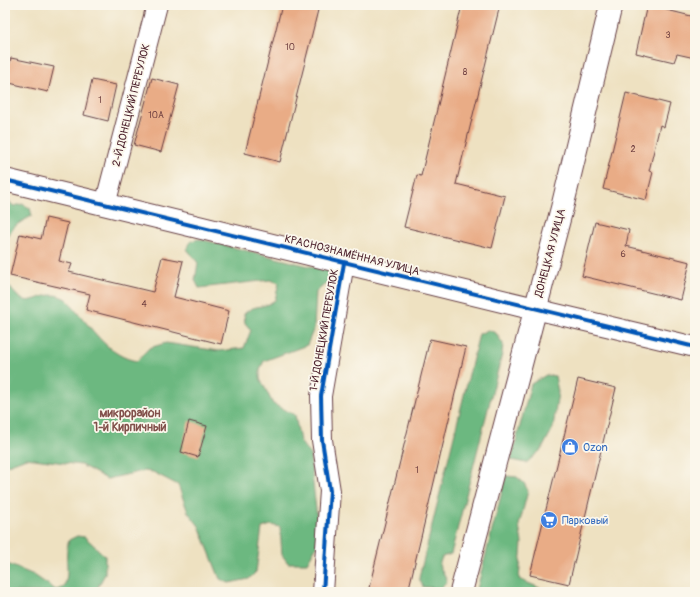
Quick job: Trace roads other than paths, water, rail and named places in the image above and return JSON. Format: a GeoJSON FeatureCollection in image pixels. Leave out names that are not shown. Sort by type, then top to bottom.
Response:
{"type":"FeatureCollection","features":[{"type":"Feature","properties":{"kind":"main road","name":"ДОНЕЦКАЯ УЛИЦА"},"geometry":{"type":"LineString","coordinates":[[461,592],[562,208],[611,5]]}},
{"type":"Feature","properties":{"kind":"main road","name":"КРАСНОЗНАМЁННАЯ УЛИЦА"},"geometry":{"type":"LineString","coordinates":[[5,180],[535,309]]}},
{"type":"Feature","properties":{"kind":"street","name":"2-Й ДОНЕЦКИЙ ПЕРЕУЛОК"},"geometry":{"type":"LineString","coordinates":[[105,205],[157,5]]}},
{"type":"Feature","properties":{"kind":"street","name":"1-Й ДОНЕЦКИЙ ПЕРЕУЛОК"},"geometry":{"type":"LineString","coordinates":[[323,592],[330,491],[322,440],[321,396],[344,263]]}},
{"type":"Feature","properties":{"kind":"street","name":"КРАСНОЗНАМЁННАЯ УЛИЦА"},"geometry":{"type":"LineString","coordinates":[[535,309],[695,347]]}},
{"type":"Feature","properties":{"kind":"place","name":"Ozon"},"geometry":{"type":"Point","coordinates":[570,447]}},
{"type":"Feature","properties":{"kind":"place","name":"Парковый"},"geometry":{"type":"Point","coordinates":[549,520]}},
{"type":"Feature","properties":{"kind":"district","name":"микрорайон 1-й Кирпичный"},"geometry":{"type":"Point","coordinates":[130,420]}}]}
